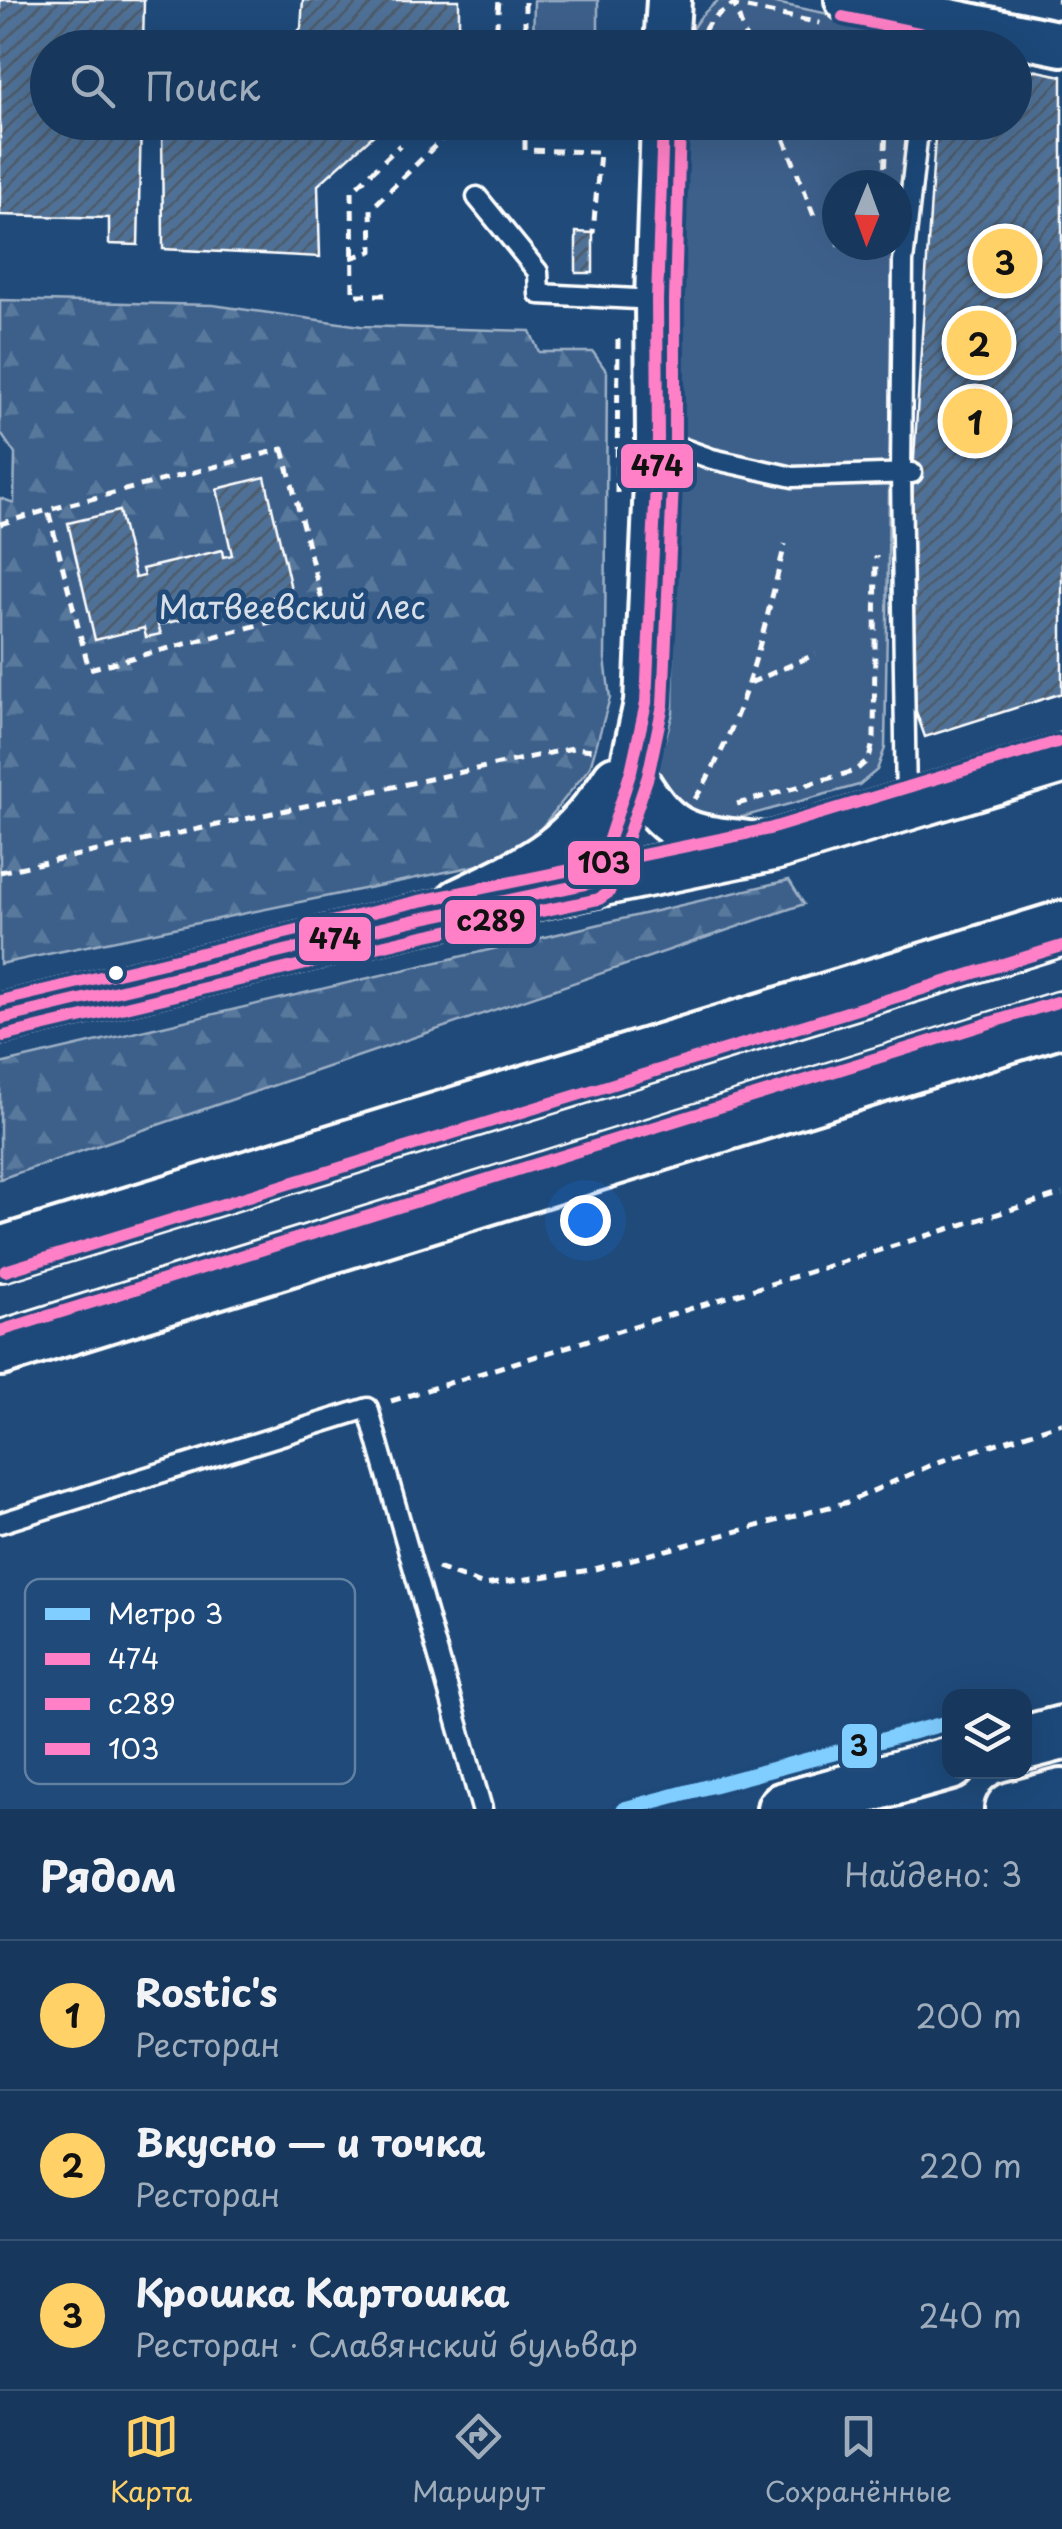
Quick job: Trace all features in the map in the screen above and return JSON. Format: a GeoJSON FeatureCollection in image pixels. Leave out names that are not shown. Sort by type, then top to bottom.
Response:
{"type":"FeatureCollection","features":[{"type":"Feature","properties":{"kind":"main road"},"geometry":{"type":"LineString","coordinates":[[0,1020],[420,920],[773,846],[1062,759]]}},
{"type":"Feature","properties":{"kind":"main road"},"geometry":{"type":"LineString","coordinates":[[0,1254],[1062,928]]}},
{"type":"Feature","properties":{"kind":"main road"},"geometry":{"type":"LineString","coordinates":[[0,1350],[1062,1020]]}},
{"type":"Feature","properties":{"kind":"main road"},"geometry":{"type":"LineString","coordinates":[[1032,1741],[1062,1732]]}},
{"type":"Feature","properties":{"kind":"main road"},"geometry":{"type":"LineString","coordinates":[[784,1809],[942,1766]]}},
{"type":"Feature","properties":{"kind":"main road"},"geometry":{"type":"LineString","coordinates":[[1012,1809],[1062,1796]]}},
{"type":"Feature","properties":{"kind":"street"},"geometry":{"type":"LineString","coordinates":[[669,0],[680,30]]}},
{"type":"Feature","properties":{"kind":"street"},"geometry":{"type":"LineString","coordinates":[[837,12],[923,30]]}},
{"type":"Feature","properties":{"kind":"street"},"geometry":{"type":"LineString","coordinates":[[1032,41],[1062,44]]}},
{"type":"Feature","properties":{"kind":"street"},"geometry":{"type":"LineString","coordinates":[[420,920],[546,856],[573,835],[593,814],[625,754],[646,703],[658,440],[656,300],[662,140]]}},
{"type":"Feature","properties":{"kind":"street"},"geometry":{"type":"LineString","coordinates":[[625,754],[658,813],[686,833],[773,846]]}},
{"type":"Feature","properties":{"kind":"street"},"geometry":{"type":"LineString","coordinates":[[595,882],[625,754]]}},
{"type":"Feature","properties":{"kind":"lane"},"geometry":{"type":"LineString","coordinates":[[906,808],[907,473],[902,262],[917,140]]}},
{"type":"Feature","properties":{"kind":"lane"},"geometry":{"type":"LineString","coordinates":[[477,197],[538,272],[539,294],[656,300]]}},
{"type":"Feature","properties":{"kind":"lane"},"geometry":{"type":"LineString","coordinates":[[658,440],[712,458],[793,477],[907,473]]}},
{"type":"Feature","properties":{"kind":"lane"},"geometry":{"type":"LineString","coordinates":[[0,1523],[368,1408],[482,1809]]}},
{"type":"Feature","properties":{"kind":"path"},"geometry":{"type":"LineString","coordinates":[[496,30],[499,0]]}},
{"type":"Feature","properties":{"kind":"path"},"geometry":{"type":"LineString","coordinates":[[525,30],[526,0]]}},
{"type":"Feature","properties":{"kind":"path"},"geometry":{"type":"LineString","coordinates":[[733,2],[743,30]]}},
{"type":"Feature","properties":{"kind":"path"},"geometry":{"type":"LineString","coordinates":[[698,30],[733,2],[837,12]]}},
{"type":"Feature","properties":{"kind":"path"},"geometry":{"type":"LineString","coordinates":[[350,258],[372,251],[371,209],[441,140]]}},
{"type":"Feature","properties":{"kind":"path"},"geometry":{"type":"LineString","coordinates":[[525,140],[525,150],[600,152],[593,232]]}},
{"type":"Feature","properties":{"kind":"path"},"geometry":{"type":"LineString","coordinates":[[785,140],[814,216]]}},
{"type":"Feature","properties":{"kind":"path"},"geometry":{"type":"LineString","coordinates":[[884,170],[885,140]]}},
{"type":"Feature","properties":{"kind":"path"},"geometry":{"type":"LineString","coordinates":[[386,295],[353,295],[352,190],[400,145]]}},
{"type":"Feature","properties":{"kind":"path"},"geometry":{"type":"LineString","coordinates":[[0,524],[48,510],[283,449],[324,608],[89,669],[48,510]]}},
{"type":"Feature","properties":{"kind":"path"},"geometry":{"type":"LineString","coordinates":[[685,814],[716,766],[750,683],[785,544]]}},
{"type":"Feature","properties":{"kind":"path"},"geometry":{"type":"LineString","coordinates":[[732,805],[855,771],[868,759],[874,738],[876,550]]}},
{"type":"Feature","properties":{"kind":"path"},"geometry":{"type":"LineString","coordinates":[[750,683],[816,654]]}},
{"type":"Feature","properties":{"kind":"path"},"geometry":{"type":"LineString","coordinates":[[0,872],[572,748],[625,754]]}},
{"type":"Feature","properties":{"kind":"path"},"geometry":{"type":"LineString","coordinates":[[368,1408],[1062,1194]]}},
{"type":"Feature","properties":{"kind":"path"},"geometry":{"type":"LineString","coordinates":[[410,1559],[484,1585],[592,1570],[848,1502],[938,1462],[1062,1423]]}},
{"type":"Feature","properties":{"kind":"green space"},"geometry":{"type":"Polygon","coordinates":[[[534,0],[598,0],[598,30],[533,30],[534,0]]]}},
{"type":"Feature","properties":{"kind":"green space"},"geometry":{"type":"Polygon","coordinates":[[[719,0],[761,0],[906,30],[692,30],[719,0]]]}},
{"type":"Feature","properties":{"kind":"green space"},"geometry":{"type":"Polygon","coordinates":[[[683,140],[908,140],[903,170],[822,170],[822,260],[893,260],[885,748],[877,770],[859,785],[698,829],[655,773],[673,713],[683,140]]]}},
{"type":"Feature","properties":{"kind":"green space","name":"Матвеевский лес"},"geometry":{"type":"Polygon","coordinates":[[[0,300],[213,305],[361,326],[530,331],[539,352],[593,352],[607,372],[605,659],[610,698],[590,767],[518,857],[0,964],[0,498],[14,503],[15,454],[0,432],[0,300]]]}},
{"type":"Feature","properties":{"kind":"green space"},"geometry":{"type":"Polygon","coordinates":[[[789,880],[804,904],[0,1179],[0,1064],[789,880]]]}},
{"type":"Feature","properties":{"kind":"building"},"geometry":{"type":"Polygon","coordinates":[[[0,0],[144,0],[143,30],[30,30],[30,140],[141,140],[138,245],[109,244],[109,218],[0,215],[0,0]]]}},
{"type":"Feature","properties":{"kind":"building"},"geometry":{"type":"Polygon","coordinates":[[[303,0],[459,0],[459,30],[301,28],[303,0]]]}},
{"type":"Feature","properties":{"kind":"building"},"geometry":{"type":"Polygon","coordinates":[[[1032,70],[1062,76],[1062,693],[925,737],[905,681],[913,473],[935,140],[1032,140],[1032,70]]]}},
{"type":"Feature","properties":{"kind":"building"},"geometry":{"type":"Polygon","coordinates":[[[162,140],[368,140],[318,185],[320,257],[163,249],[162,140]]]}},
{"type":"Feature","properties":{"kind":"building"},"geometry":{"type":"Polygon","coordinates":[[[576,232],[593,233],[593,273],[576,273],[576,232]]]}},
{"type":"Feature","properties":{"kind":"building"},"geometry":{"type":"Polygon","coordinates":[[[265,477],[292,593],[245,604],[247,614],[231,618],[229,609],[158,625],[161,634],[146,637],[144,628],[95,640],[68,523],[119,511],[135,578],[144,576],[142,569],[222,550],[223,557],[232,555],[217,489],[265,477]]]}},
{"type":"Feature","properties":{"kind":"metro line","name":"3"},"geometry":{"type":"LineString","coordinates":[[624,1809],[942,1724]]}},
{"type":"Feature","properties":{"kind":"transit line","name":"с289"},"geometry":{"type":"LineString","coordinates":[[843,17],[905,30]]}},
{"type":"Feature","properties":{"kind":"transit line","name":"474"},"geometry":{"type":"LineString","coordinates":[[0,1019],[419,919],[595,882],[631,771],[646,703],[658,439],[657,300],[662,140]]}},
{"type":"Feature","properties":{"kind":"transit line","name":"с289"},"geometry":{"type":"LineString","coordinates":[[4,1036],[423,936],[599,899],[609,892],[648,776],[663,705],[675,440],[680,140]]}},
{"type":"Feature","properties":{"kind":"transit line","name":"103"},"geometry":{"type":"LineString","coordinates":[[0,1001],[415,902],[769,829],[1057,742]]}},
{"type":"Feature","properties":{"kind":"transit line","name":"с289"},"geometry":{"type":"LineString","coordinates":[[5,1271],[1062,946]]}},
{"type":"Feature","properties":{"kind":"transit line","name":"103"},"geometry":{"type":"LineString","coordinates":[[0,1331],[1057,1002]]}},
{"type":"Feature","properties":{"kind":"place","name":"Крошка Картошка"},"geometry":{"type":"Point","coordinates":[1005,261]}},
{"type":"Feature","properties":{"kind":"place","name":"Вкусно — и точка"},"geometry":{"type":"Point","coordinates":[979,343]}},
{"type":"Feature","properties":{"kind":"place","name":"Rostic's"},"geometry":{"type":"Point","coordinates":[975,421]}}]}
